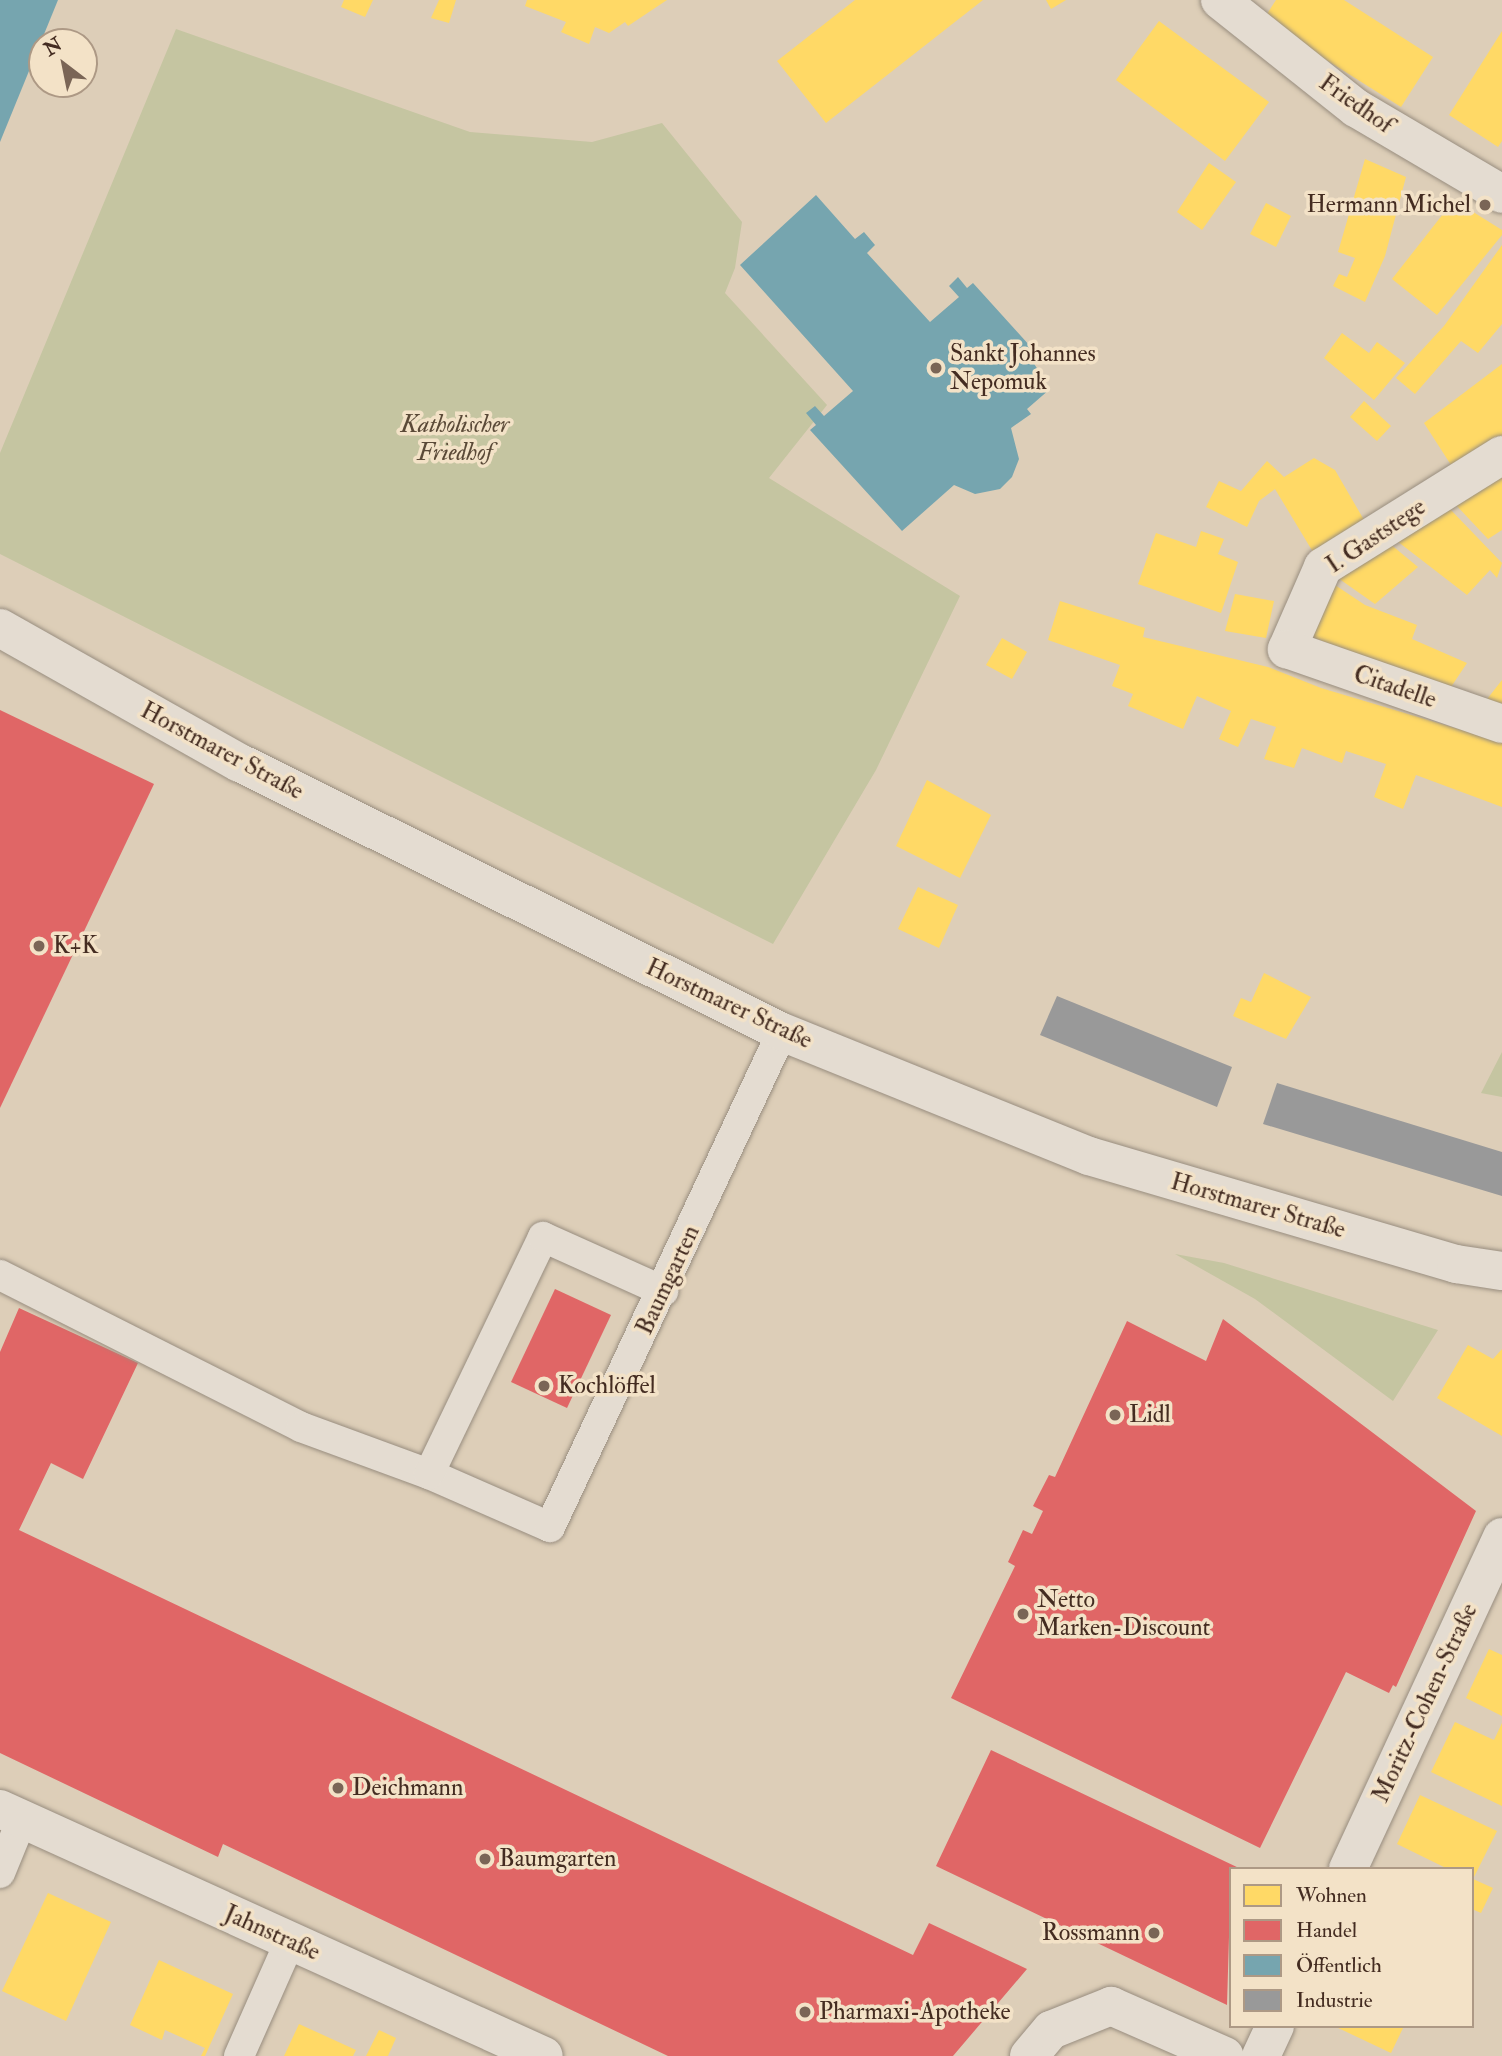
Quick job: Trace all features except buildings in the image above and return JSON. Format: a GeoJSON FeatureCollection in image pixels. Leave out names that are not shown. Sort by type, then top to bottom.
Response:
{"type":"FeatureCollection","features":[{"type":"Feature","properties":{"kind":"street","name":"Friedhof"},"geometry":{"type":"LineString","coordinates":[[1220,0],[1356,108],[1502,194]]}},
{"type":"Feature","properties":{"kind":"street","name":"I. Gaststege"},"geometry":{"type":"LineString","coordinates":[[1287,649],[1323,567],[1502,455]]}},
{"type":"Feature","properties":{"kind":"street","name":"Horstmarer Straße"},"geometry":{"type":"LineString","coordinates":[[0,628],[240,763],[782,1032],[1089,1156],[1456,1264],[1502,1271]]}},
{"type":"Feature","properties":{"kind":"street","name":"Citadelle"},"geometry":{"type":"LineString","coordinates":[[1287,649],[1502,724]]}},
{"type":"Feature","properties":{"kind":"street","name":"Moritz-Cohen-Straße"},"geometry":{"type":"LineString","coordinates":[[1349,1867],[1502,1537]]}},
{"type":"Feature","properties":{"kind":"street","name":"Jahnstraße"},"geometry":{"type":"LineString","coordinates":[[11,1814],[544,2056]]}},
{"type":"Feature","properties":{"kind":"street"},"geometry":{"type":"LineString","coordinates":[[1030,2056],[1051,2031],[1111,2006],[1225,2056]]}},
{"type":"Feature","properties":{"kind":"street"},"geometry":{"type":"LineString","coordinates":[[1261,2056],[1274,2028]]}},
{"type":"Feature","properties":{"kind":"lane","name":"Baumgarten"},"geometry":{"type":"LineString","coordinates":[[429,1474],[550,1527],[663,1292],[782,1032]]}},
{"type":"Feature","properties":{"kind":"lane"},"geometry":{"type":"LineString","coordinates":[[0,1275],[301,1427],[429,1474],[543,1237],[663,1292]]}},
{"type":"Feature","properties":{"kind":"lane"},"geometry":{"type":"LineString","coordinates":[[0,1873],[11,1814]]}},
{"type":"Feature","properties":{"kind":"lane"},"geometry":{"type":"LineString","coordinates":[[239,2056],[290,1941]]}},
{"type":"Feature","properties":{"kind":"green space","name":"Katholischer Friedhof"},"geometry":{"type":"Polygon","coordinates":[[[176,29],[470,132],[592,142],[662,123],[742,222],[735,268],[725,293],[827,405],[769,478],[960,596],[876,770],[773,944],[0,554],[0,453],[176,29]]]}},
{"type":"Feature","properties":{"kind":"green space"},"geometry":{"type":"Polygon","coordinates":[[[1502,1052],[1502,1097],[1481,1093],[1502,1052]]]}},
{"type":"Feature","properties":{"kind":"green space"},"geometry":{"type":"Polygon","coordinates":[[[1175,1254],[1224,1263],[1438,1330],[1393,1401],[1255,1299],[1175,1254]]]}},
{"type":"Feature","properties":{"kind":"place","name":"Hermann Michel"},"geometry":{"type":"Point","coordinates":[1485,205]}},
{"type":"Feature","properties":{"kind":"place","name":"Sankt Johannes Nepomuk"},"geometry":{"type":"Point","coordinates":[936,368]}},
{"type":"Feature","properties":{"kind":"place","name":"K+K"},"geometry":{"type":"Point","coordinates":[39,946]}},
{"type":"Feature","properties":{"kind":"place","name":"Kochlöffel"},"geometry":{"type":"Point","coordinates":[544,1386]}},
{"type":"Feature","properties":{"kind":"place","name":"Lidl"},"geometry":{"type":"Point","coordinates":[1115,1415]}},
{"type":"Feature","properties":{"kind":"place","name":"Netto Marken-Discount"},"geometry":{"type":"Point","coordinates":[1023,1614]}},
{"type":"Feature","properties":{"kind":"place","name":"Deichmann"},"geometry":{"type":"Point","coordinates":[338,1788]}},
{"type":"Feature","properties":{"kind":"place","name":"Baumgarten"},"geometry":{"type":"Point","coordinates":[485,1859]}},
{"type":"Feature","properties":{"kind":"place","name":"Rossmann"},"geometry":{"type":"Point","coordinates":[1154,1933]}},
{"type":"Feature","properties":{"kind":"place","name":"Pharmaxi-Apotheke"},"geometry":{"type":"Point","coordinates":[805,2012]}}]}
